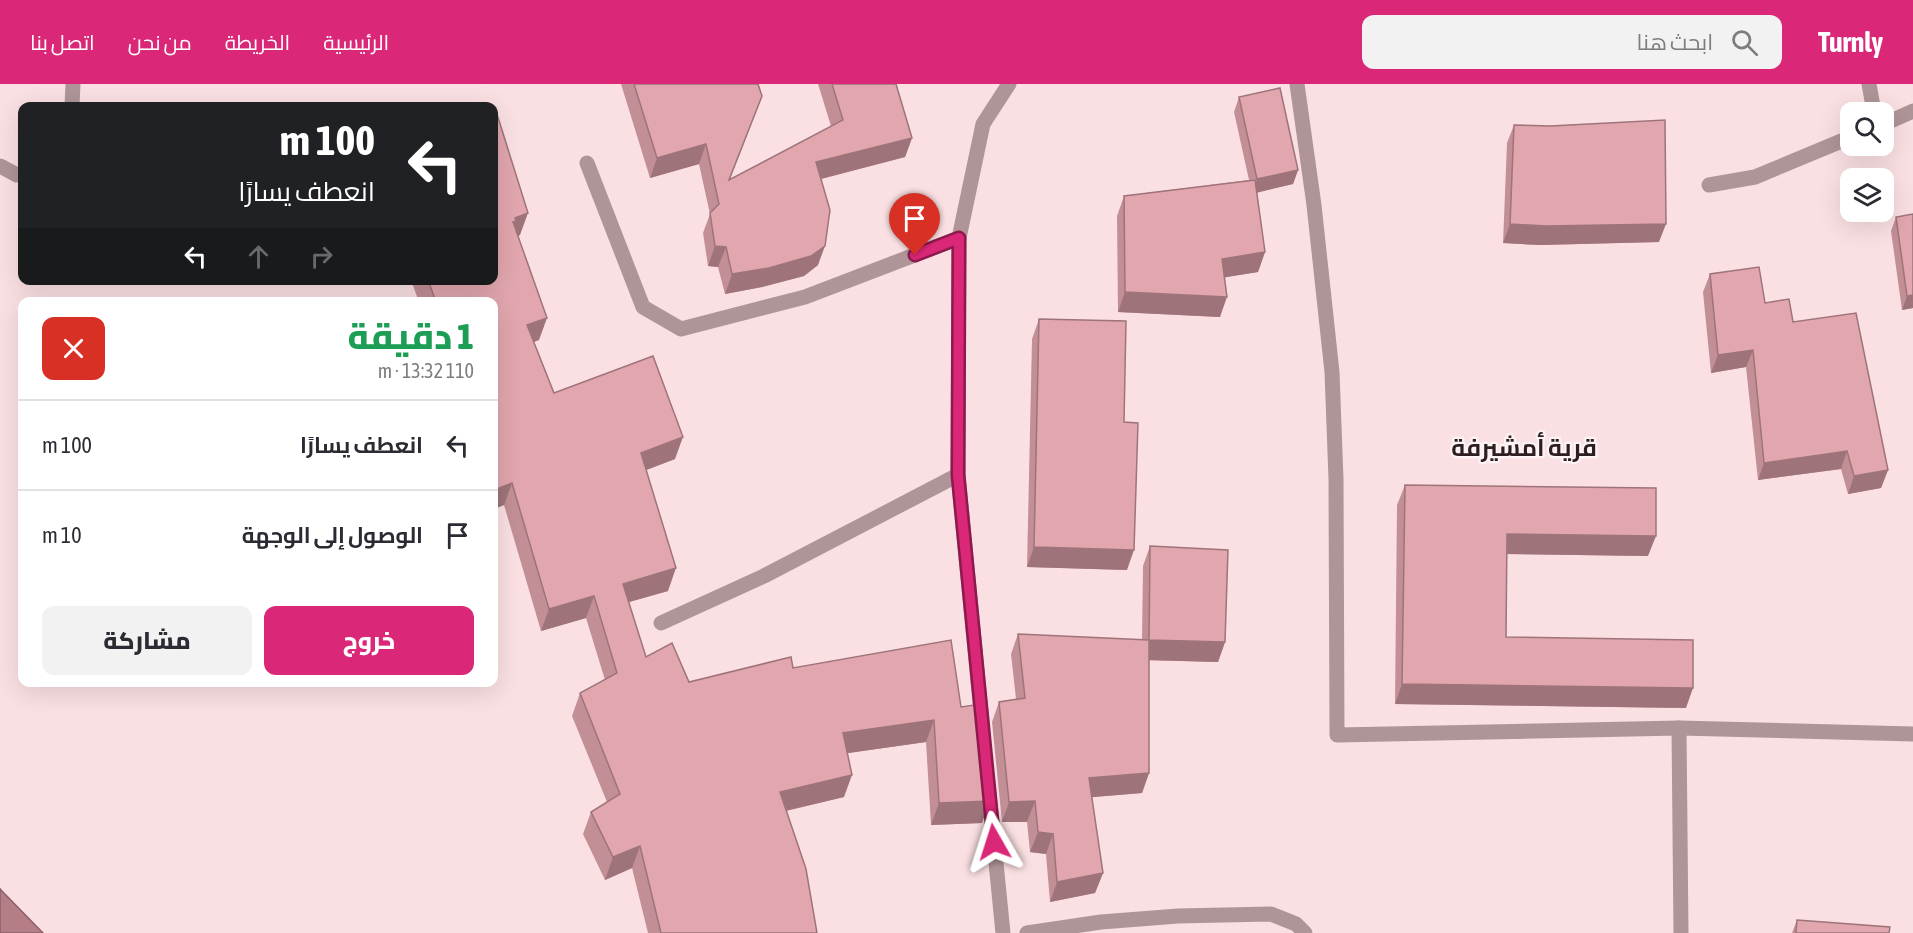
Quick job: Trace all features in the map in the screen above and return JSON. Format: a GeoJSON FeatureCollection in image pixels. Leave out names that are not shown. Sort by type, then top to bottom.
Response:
{"type":"FeatureCollection","features":[{"type":"Feature","properties":{"kind":"street"},"geometry":{"type":"LineString","coordinates":[[72,102],[73,84]]}},
{"type":"Feature","properties":{"kind":"street"},"geometry":{"type":"LineString","coordinates":[[983,734],[958,475],[959,238],[983,124],[1009,84]]}},
{"type":"Feature","properties":{"kind":"street"},"geometry":{"type":"LineString","coordinates":[[1297,84],[1314,205],[1332,372],[1336,478],[1337,735],[1679,728],[1913,734]]}},
{"type":"Feature","properties":{"kind":"street"},"geometry":{"type":"LineString","coordinates":[[1869,84],[1872,102]]}},
{"type":"Feature","properties":{"kind":"street"},"geometry":{"type":"LineString","coordinates":[[1894,120],[1913,111]]}},
{"type":"Feature","properties":{"kind":"street"},"geometry":{"type":"LineString","coordinates":[[1709,185],[1755,177],[1840,142]]}},
{"type":"Feature","properties":{"kind":"street"},"geometry":{"type":"LineString","coordinates":[[586,164],[643,307],[681,329],[805,297],[959,238]]}},
{"type":"Feature","properties":{"kind":"street"},"geometry":{"type":"LineString","coordinates":[[0,166],[18,175]]}},
{"type":"Feature","properties":{"kind":"street"},"geometry":{"type":"LineString","coordinates":[[661,623],[764,576],[958,475]]}},
{"type":"Feature","properties":{"kind":"street"},"geometry":{"type":"LineString","coordinates":[[1679,728],[1680,933]]}},
{"type":"Feature","properties":{"kind":"street"},"geometry":{"type":"LineString","coordinates":[[987,769],[1003,933]]}},
{"type":"Feature","properties":{"kind":"street"},"geometry":{"type":"LineString","coordinates":[[1028,933],[1101,922],[1178,916],[1271,914],[1296,924],[1305,933]]}},
{"type":"Feature","properties":{"kind":"shaded area"},"geometry":{"type":"Polygon","coordinates":[[[0,889],[43,933],[0,933],[0,889]]]}},
{"type":"Feature","properties":{"kind":"building"},"geometry":{"type":"Polygon","coordinates":[[[634,84],[758,84],[762,96],[729,180],[843,120],[832,84],[896,84],[912,138],[816,162],[830,210],[825,246],[811,256],[769,268],[732,274],[726,247],[715,246],[710,213],[719,204],[706,144],[657,158],[634,84]]]}},
{"type":"Feature","properties":{"kind":"building"},"geometry":{"type":"Polygon","coordinates":[[[1280,88],[1298,170],[1257,179],[1239,97],[1280,88]]]}},
{"type":"Feature","properties":{"kind":"building"},"geometry":{"type":"Polygon","coordinates":[[[498,117],[528,213],[515,218],[516,221],[513,222],[547,318],[527,325],[554,393],[653,356],[683,437],[641,453],[676,568],[623,584],[646,657],[672,643],[689,682],[791,657],[793,668],[951,640],[961,707],[981,704],[990,801],[939,803],[934,720],[843,733],[852,775],[780,792],[806,869],[817,933],[661,933],[640,846],[613,857],[591,812],[620,794],[580,693],[617,673],[594,596],[549,609],[512,483],[498,488],[498,297],[434,297],[430,285],[498,285],[498,117]]]}},
{"type":"Feature","properties":{"kind":"building"},"geometry":{"type":"Polygon","coordinates":[[[1665,120],[1666,224],[1546,226],[1510,224],[1514,125],[1550,126],[1665,120]]]}},
{"type":"Feature","properties":{"kind":"building"},"geometry":{"type":"Polygon","coordinates":[[[1255,180],[1265,252],[1222,259],[1227,297],[1125,292],[1124,196],[1255,180]]]}},
{"type":"Feature","properties":{"kind":"building"},"geometry":{"type":"Polygon","coordinates":[[[1913,214],[1913,295],[1907,296],[1896,217],[1913,214]]]}},
{"type":"Feature","properties":{"kind":"building"},"geometry":{"type":"Polygon","coordinates":[[[1759,267],[1765,303],[1789,299],[1793,322],[1856,313],[1888,470],[1854,476],[1847,451],[1764,463],[1753,350],[1718,355],[1710,274],[1759,267]]]}},
{"type":"Feature","properties":{"kind":"building"},"geometry":{"type":"Polygon","coordinates":[[[1039,319],[1126,321],[1124,422],[1138,423],[1134,550],[1034,547],[1039,319]]]}},
{"type":"Feature","properties":{"kind":"building"},"geometry":{"type":"Polygon","coordinates":[[[1405,485],[1656,488],[1656,536],[1507,534],[1506,637],[1693,640],[1693,688],[1402,684],[1405,485]]]}},
{"type":"Feature","properties":{"kind":"building"},"geometry":{"type":"Polygon","coordinates":[[[1150,546],[1228,550],[1225,642],[1149,640],[1150,546]]]}},
{"type":"Feature","properties":{"kind":"building"},"geometry":{"type":"Polygon","coordinates":[[[1018,634],[1149,640],[1149,773],[1089,778],[1103,873],[1057,882],[1053,834],[1038,832],[1035,801],[1009,802],[999,702],[1025,698],[1018,634]]]}},
{"type":"Feature","properties":{"kind":"building"},"geometry":{"type":"Polygon","coordinates":[[[1797,920],[1890,927],[1889,933],[1796,933],[1797,920]]]}},
{"type":"Feature","properties":{"kind":"district","name":"قرية أمشيرفة"},"geometry":{"type":"Point","coordinates":[1524,447]}},
{"type":"Feature","properties":{"kind":"route"},"geometry":{"type":"LineString","coordinates":[[915,255],[959,238],[958,475],[994,842]]}}]}
